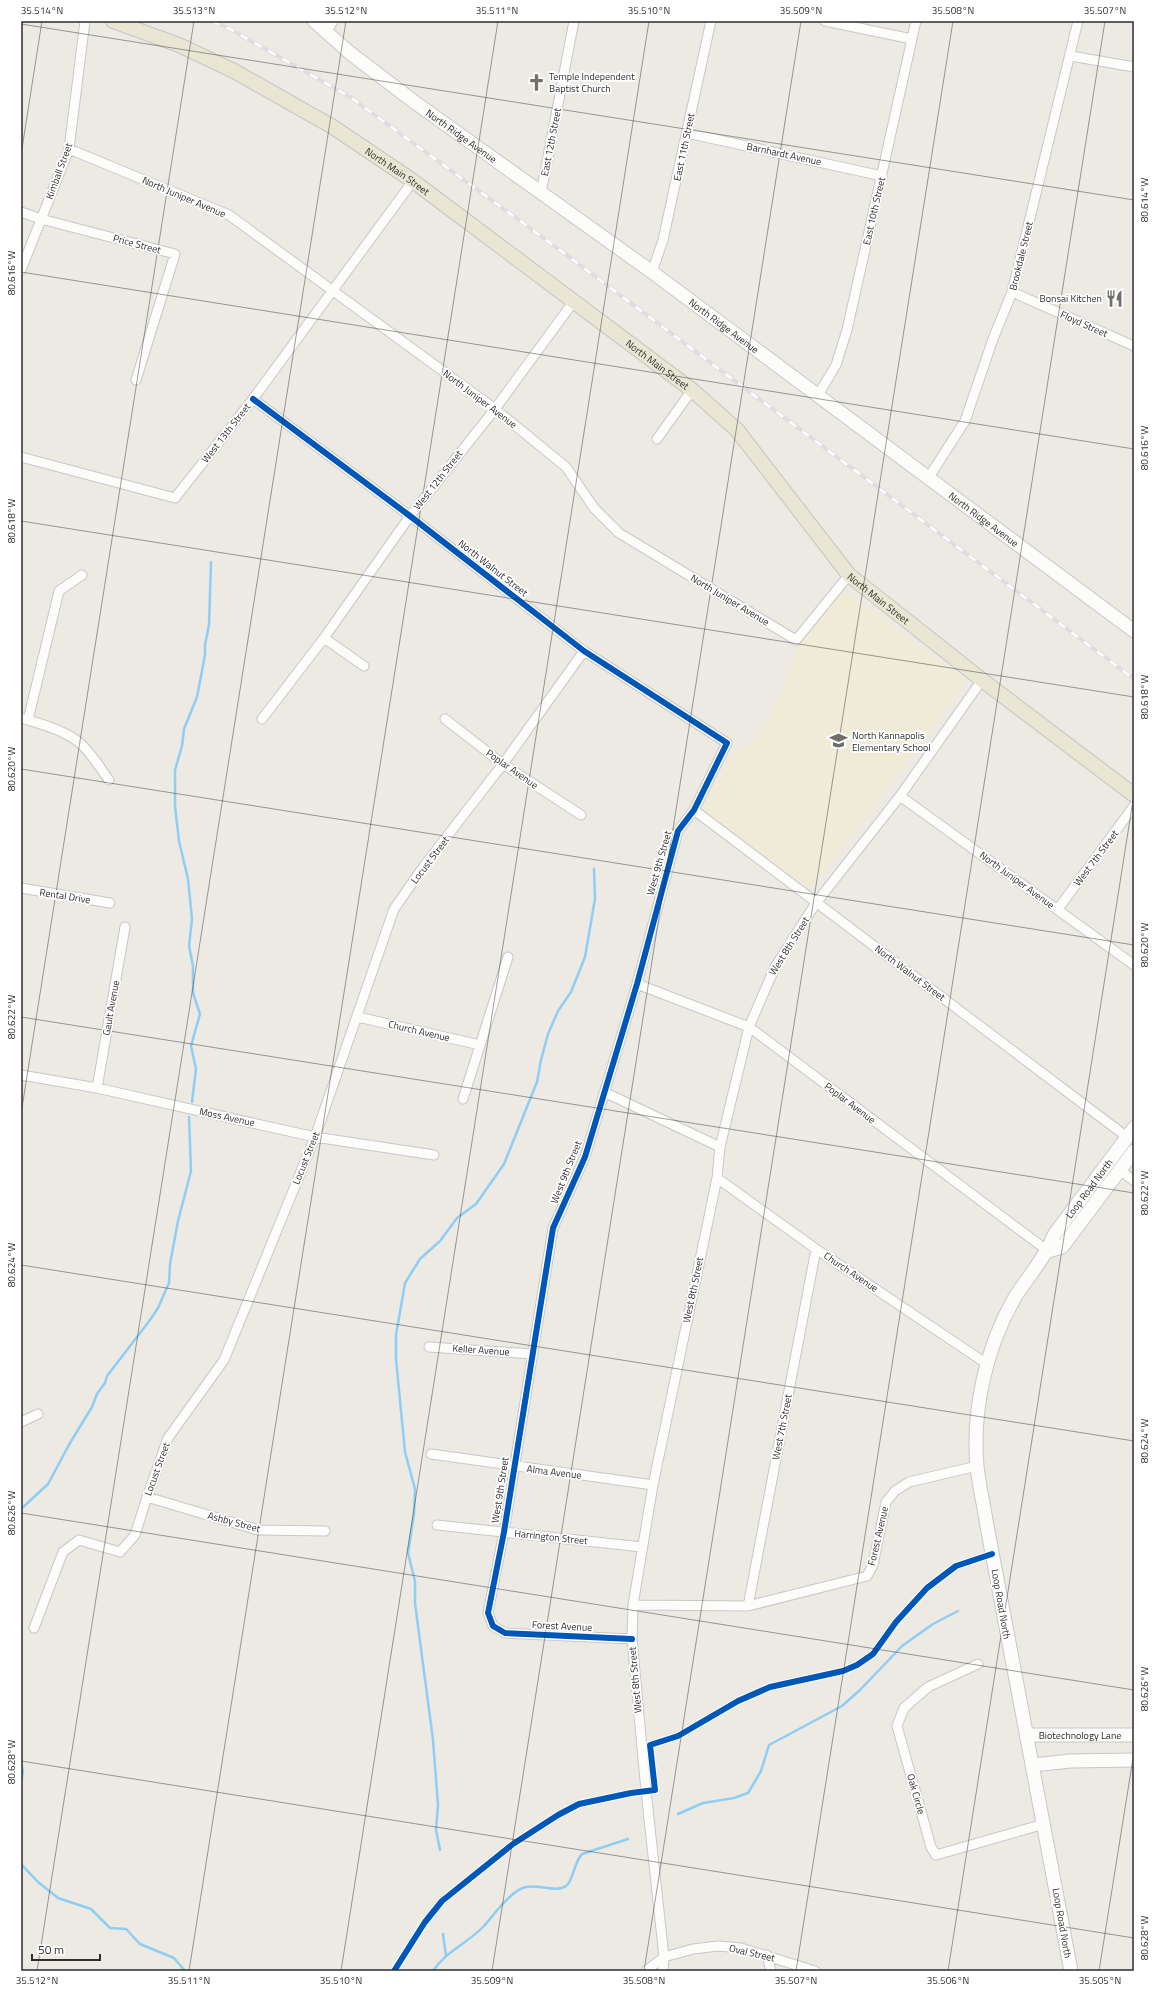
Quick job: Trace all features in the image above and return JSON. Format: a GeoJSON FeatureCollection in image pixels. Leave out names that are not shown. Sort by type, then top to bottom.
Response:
{"type":"FeatureCollection","features":[{"type":"Feature","properties":{"kind":"main road","name":"North Main Street"},"geometry":{"type":"LineString","coordinates":[[113,21],[179,45],[234,71],[333,127],[413,181],[692,390],[737,430],[849,575],[982,680],[1134,795]]}},
{"type":"Feature","properties":{"kind":"street","name":"Kimball Street"},"geometry":{"type":"LineString","coordinates":[[21,270],[69,149],[85,21]]}},
{"type":"Feature","properties":{"kind":"street","name":"North Ridge Avenue"},"geometry":{"type":"LineString","coordinates":[[314,21],[330,26],[350,53],[413,101],[652,272],[929,477],[1023,550],[1133,629]]}},
{"type":"Feature","properties":{"kind":"street","name":"East 12th Street"},"geometry":{"type":"LineString","coordinates":[[541,193],[574,21]]}},
{"type":"Feature","properties":{"kind":"street","name":"East 11th Street"},"geometry":{"type":"LineString","coordinates":[[652,272],[663,240],[710,21]]}},
{"type":"Feature","properties":{"kind":"street"},"geometry":{"type":"LineString","coordinates":[[825,21],[912,40]]}},
{"type":"Feature","properties":{"kind":"street","name":"East 10th Street"},"geometry":{"type":"LineString","coordinates":[[818,395],[836,365],[847,330],[916,21]]}},
{"type":"Feature","properties":{"kind":"street","name":"Brookdale Street"},"geometry":{"type":"LineString","coordinates":[[929,477],[965,421],[993,339],[1012,292],[1071,56],[1078,21]]}},
{"type":"Feature","properties":{"kind":"street"},"geometry":{"type":"LineString","coordinates":[[1071,56],[1134,67]]}},
{"type":"Feature","properties":{"kind":"street","name":"Barnhardt Avenue"},"geometry":{"type":"LineString","coordinates":[[687,133],[882,176]]}},
{"type":"Feature","properties":{"kind":"street","name":"North Juniper Avenue"},"geometry":{"type":"LineString","coordinates":[[69,149],[229,215],[495,408],[566,467],[594,508],[619,534],[796,640],[849,575]]}},
{"type":"Feature","properties":{"kind":"street","name":"West 13th Street"},"geometry":{"type":"LineString","coordinates":[[21,457],[175,498],[252,400],[413,181]]}},
{"type":"Feature","properties":{"kind":"street"},"geometry":{"type":"LineString","coordinates":[[21,212],[41,219]]}},
{"type":"Feature","properties":{"kind":"street","name":"Price Street"},"geometry":{"type":"LineString","coordinates":[[41,219],[175,254],[136,380]]}},
{"type":"Feature","properties":{"kind":"street","name":"Floyd Street"},"geometry":{"type":"LineString","coordinates":[[1012,292],[1134,346]]}},
{"type":"Feature","properties":{"kind":"street","name":"West 12th Street"},"geometry":{"type":"LineString","coordinates":[[262,719],[324,638],[410,516],[495,408],[574,301]]}},
{"type":"Feature","properties":{"kind":"street"},"geometry":{"type":"LineString","coordinates":[[657,439],[692,390]]}},
{"type":"Feature","properties":{"kind":"street","name":"North Walnut Street"},"geometry":{"type":"LineString","coordinates":[[252,400],[410,516],[584,651],[727,743]]}},
{"type":"Feature","properties":{"kind":"street"},"geometry":{"type":"LineString","coordinates":[[82,575],[60,591],[24,718],[74,738],[84,748],[109,780]]}},
{"type":"Feature","properties":{"kind":"street"},"geometry":{"type":"LineString","coordinates":[[324,638],[364,666]]}},
{"type":"Feature","properties":{"kind":"street","name":"Locust Street"},"geometry":{"type":"LineString","coordinates":[[34,1628],[63,1552],[80,1540],[120,1552],[135,1535],[168,1438],[224,1360],[315,1137],[358,1017],[382,940],[394,909],[424,866],[503,764],[584,651]]}},
{"type":"Feature","properties":{"kind":"street","name":"West 8th Street"},"geometry":{"type":"LineString","coordinates":[[663,1971],[664,1957],[646,1791],[632,1639],[633,1605],[653,1485],[717,1178],[720,1147],[749,1027],[775,966],[816,903],[900,796],[982,680]]}},
{"type":"Feature","properties":{"kind":"street","name":"Poplar Avenue"},"geometry":{"type":"LineString","coordinates":[[444,719],[503,764],[581,815]]}},
{"type":"Feature","properties":{"kind":"street","name":"West 9th Street"},"geometry":{"type":"LineString","coordinates":[[493,1626],[488,1613],[504,1532],[553,1228],[585,1157],[637,984],[678,831],[694,810],[727,743]]}},
{"type":"Feature","properties":{"kind":"street","name":"North Juniper Avenue"},"geometry":{"type":"LineString","coordinates":[[900,796],[1134,965]]}},
{"type":"Feature","properties":{"kind":"street","name":"West 7th Street"},"geometry":{"type":"LineString","coordinates":[[1058,909],[1134,806]]}},
{"type":"Feature","properties":{"kind":"street","name":"North Walnut Street"},"geometry":{"type":"LineString","coordinates":[[694,810],[816,903],[1131,1132]]}},
{"type":"Feature","properties":{"kind":"street","name":"Rental Drive"},"geometry":{"type":"LineString","coordinates":[[21,888],[110,903]]}},
{"type":"Feature","properties":{"kind":"street","name":"Gault Avenue"},"geometry":{"type":"LineString","coordinates":[[97,1088],[125,927]]}},
{"type":"Feature","properties":{"kind":"street"},"geometry":{"type":"LineString","coordinates":[[463,1099],[508,957]]}},
{"type":"Feature","properties":{"kind":"street","name":"Poplar Avenue"},"geometry":{"type":"LineString","coordinates":[[637,984],[749,1027],[1048,1251]]}},
{"type":"Feature","properties":{"kind":"street","name":"Church Avenue"},"geometry":{"type":"LineString","coordinates":[[358,1017],[480,1045]]}},
{"type":"Feature","properties":{"kind":"street","name":"Moss Avenue"},"geometry":{"type":"LineString","coordinates":[[21,1075],[97,1088],[315,1137],[434,1155]]}},
{"type":"Feature","properties":{"kind":"street"},"geometry":{"type":"LineString","coordinates":[[604,1092],[720,1147]]}},
{"type":"Feature","properties":{"kind":"street","name":"Loop Road North"},"geometry":{"type":"LineString","coordinates":[[1071,1971],[1044,1824],[1009,1650],[977,1466],[976,1431],[978,1410],[987,1364],[998,1333],[1014,1300],[1048,1251],[1054,1235],[1131,1132]]}},
{"type":"Feature","properties":{"kind":"street","name":"Loop Road North"},"geometry":{"type":"LineString","coordinates":[[1048,1251],[1062,1247],[1134,1151]]}},
{"type":"Feature","properties":{"kind":"street"},"geometry":{"type":"LineString","coordinates":[[1120,1170],[1134,1181]]}},
{"type":"Feature","properties":{"kind":"street","name":"Church Avenue"},"geometry":{"type":"LineString","coordinates":[[717,1178],[816,1249],[987,1364]]}},
{"type":"Feature","properties":{"kind":"street","name":"West 7th Street"},"geometry":{"type":"LineString","coordinates":[[748,1606],[816,1249]]}},
{"type":"Feature","properties":{"kind":"street","name":"Keller Avenue"},"geometry":{"type":"LineString","coordinates":[[429,1347],[533,1354]]}},
{"type":"Feature","properties":{"kind":"street"},"geometry":{"type":"LineString","coordinates":[[21,1422],[38,1414]]}},
{"type":"Feature","properties":{"kind":"street","name":"Alma Avenue"},"geometry":{"type":"LineString","coordinates":[[431,1454],[514,1467],[653,1485]]}},
{"type":"Feature","properties":{"kind":"street","name":"Forest Avenue"},"geometry":{"type":"LineString","coordinates":[[633,1605],[748,1606],[868,1576],[873,1565],[886,1502],[895,1491],[909,1482],[977,1466]]}},
{"type":"Feature","properties":{"kind":"street","name":"Ashby Street"},"geometry":{"type":"LineString","coordinates":[[147,1497],[258,1530],[325,1531]]}},
{"type":"Feature","properties":{"kind":"street","name":"Harrington Street"},"geometry":{"type":"LineString","coordinates":[[437,1525],[642,1547]]}},
{"type":"Feature","properties":{"kind":"street","name":"Forest Avenue"},"geometry":{"type":"LineString","coordinates":[[493,1626],[505,1633],[632,1639]]}},
{"type":"Feature","properties":{"kind":"street","name":"Oak Circle"},"geometry":{"type":"LineString","coordinates":[[978,1664],[928,1687],[904,1708],[897,1726],[931,1847],[936,1855],[1044,1824]]}},
{"type":"Feature","properties":{"kind":"street","name":"Biotechnology Lane"},"geometry":{"type":"LineString","coordinates":[[1026,1735],[1134,1735]]}},
{"type":"Feature","properties":{"kind":"street"},"geometry":{"type":"LineString","coordinates":[[1032,1765],[1070,1761],[1134,1760]]}},
{"type":"Feature","properties":{"kind":"street","name":"Oval Street"},"geometry":{"type":"LineString","coordinates":[[646,1971],[664,1957],[692,1949],[718,1946],[741,1948],[815,1971]]}},
{"type":"Feature","properties":{"kind":"street"},"geometry":{"type":"LineString","coordinates":[[767,1955],[771,1971]]}},
{"type":"Feature","properties":{"kind":"shaded area","name":"North Kannapolis Elementary School"},"geometry":{"type":"Polygon","coordinates":[[[842,589],[967,681],[815,885],[810,889],[754,849],[705,811],[704,808],[705,801],[738,749],[752,743],[763,732],[799,647],[842,589]]]}},
{"type":"Feature","properties":{"kind":"waterway"},"geometry":{"type":"LineString","coordinates":[[192,1102],[196,1069],[191,1046],[200,1014],[193,993],[193,966],[189,946],[192,919],[188,879],[179,841],[175,806],[175,770],[182,746],[184,729],[197,697],[205,655],[205,645],[209,625],[211,562]]}},
{"type":"Feature","properties":{"kind":"waterway"},"geometry":{"type":"LineString","coordinates":[[440,1850],[436,1830],[438,1805],[433,1740],[415,1603],[415,1581],[408,1553],[414,1514],[415,1489],[405,1452],[396,1359],[396,1335],[405,1283],[420,1259],[440,1241],[457,1218],[476,1204],[504,1164],[537,1082],[548,1034],[558,1011],[571,992],[585,957],[595,899],[594,869]]}},
{"type":"Feature","properties":{"kind":"waterway"},"geometry":{"type":"LineString","coordinates":[[21,1509],[48,1484],[70,1443],[92,1407],[97,1394],[105,1383],[107,1376],[150,1320],[158,1308],[169,1283],[170,1264],[178,1221],[191,1171],[189,1117]]}},
{"type":"Feature","properties":{"kind":"waterway"},"geometry":{"type":"LineString","coordinates":[[678,1814],[703,1803],[734,1798],[748,1793],[761,1771],[769,1745],[842,1706],[860,1690],[902,1646],[933,1624],[958,1611]]}},
{"type":"Feature","properties":{"kind":"waterway"},"geometry":{"type":"LineString","coordinates":[[21,1762],[23,1771],[21,1783]]}},
{"type":"Feature","properties":{"kind":"waterway"},"geometry":{"type":"LineString","coordinates":[[433,1971],[444,1958],[478,1932],[503,1904],[520,1889],[531,1886],[552,1889],[562,1888],[568,1884],[582,1854],[628,1839]]}},
{"type":"Feature","properties":{"kind":"waterway"},"geometry":{"type":"LineString","coordinates":[[21,1864],[38,1882],[58,1898],[91,1909],[110,1928],[126,1929],[140,1944],[174,1958],[185,1971]]}},
{"type":"Feature","properties":{"kind":"waterway"},"geometry":{"type":"LineString","coordinates":[[443,1934],[446,1956]]}},
{"type":"Feature","properties":{"kind":"railway"},"geometry":{"type":"LineString","coordinates":[[212,21],[230,29],[350,97],[545,239],[1134,679]]}},
{"type":"Feature","properties":{"kind":"cycle path"},"geometry":{"type":"LineString","coordinates":[[253,399],[410,516],[584,651],[727,743],[694,810],[678,831],[637,984],[585,1157],[553,1228],[504,1532],[488,1613],[493,1626],[505,1633],[632,1639]]}},
{"type":"Feature","properties":{"kind":"cycle path"},"geometry":{"type":"LineString","coordinates":[[394,1971],[425,1922],[442,1901],[513,1844],[558,1815],[579,1804],[631,1793],[655,1790],[650,1745],[678,1736],[738,1701],[770,1687],[843,1671],[857,1665],[873,1654],[896,1622],[927,1588],[956,1566],[992,1554]]}},
{"type":"Feature","properties":{"kind":"place","name":"Temple Independent Baptist Church"},"geometry":{"type":"Point","coordinates":[536,82]}},
{"type":"Feature","properties":{"kind":"place","name":"Bonsai Kitchen"},"geometry":{"type":"Point","coordinates":[1115,298]}},
{"type":"Feature","properties":{"kind":"place","name":"North Kannapolis Elementary School"},"geometry":{"type":"Point","coordinates":[839,741]}}]}
